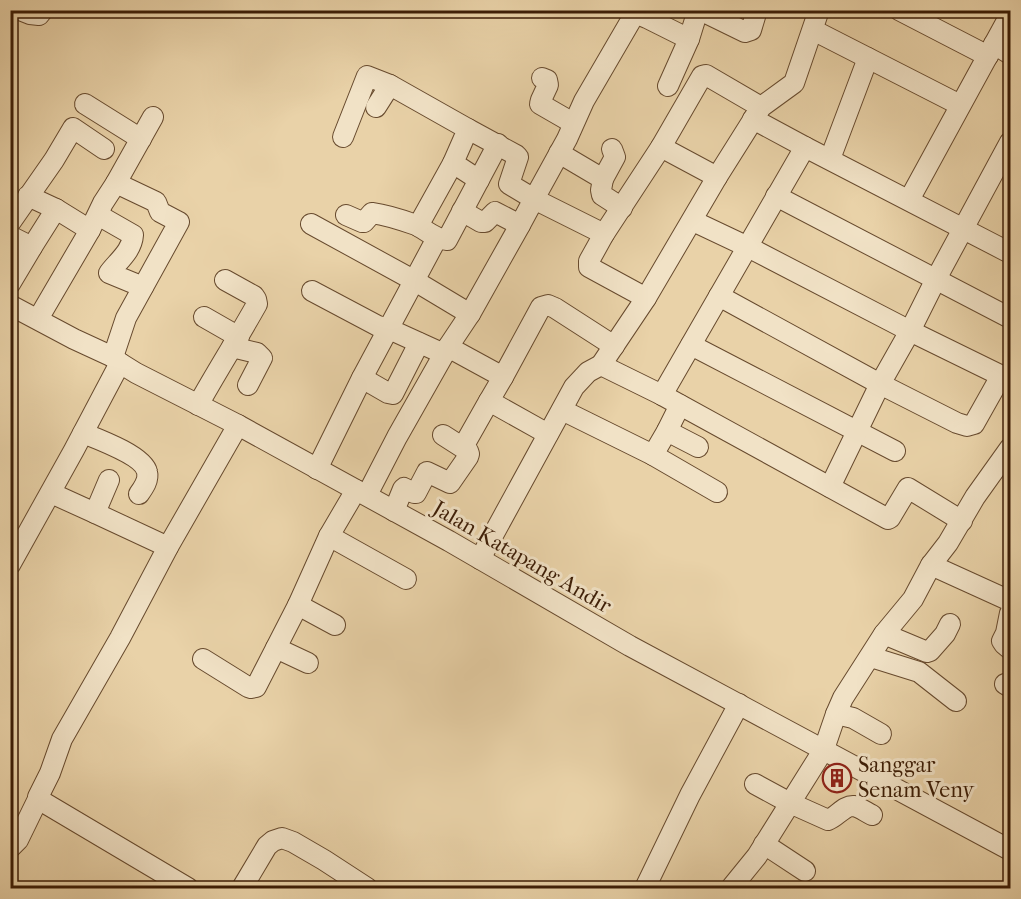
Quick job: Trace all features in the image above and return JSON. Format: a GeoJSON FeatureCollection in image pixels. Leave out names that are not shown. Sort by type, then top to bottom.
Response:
{"type":"FeatureCollection","features":[{"type":"Feature","properties":{"kind":"street"},"geometry":{"type":"LineString","coordinates":[[20,10],[34,15],[39,15],[44,10]]}},
{"type":"Feature","properties":{"kind":"street"},"geometry":{"type":"LineString","coordinates":[[668,86],[699,10],[745,32],[751,30],[758,10]]}},
{"type":"Feature","properties":{"kind":"street"},"geometry":{"type":"LineString","coordinates":[[480,559],[574,387],[588,372],[602,365],[646,298],[757,113],[794,83],[819,10]]}},
{"type":"Feature","properties":{"kind":"street"},"geometry":{"type":"LineString","coordinates":[[899,10],[997,51]]}},
{"type":"Feature","properties":{"kind":"street"},"geometry":{"type":"LineString","coordinates":[[203,659],[251,688],[256,687],[298,605],[329,536],[361,493],[397,437],[470,314],[567,139],[584,101],[636,12],[689,39]]}},
{"type":"Feature","properties":{"kind":"street"},"geometry":{"type":"LineString","coordinates":[[909,200],[960,105],[997,51],[1011,15]]}},
{"type":"Feature","properties":{"kind":"street"},"geometry":{"type":"LineString","coordinates":[[813,30],[960,105]]}},
{"type":"Feature","properties":{"kind":"street"},"geometry":{"type":"LineString","coordinates":[[830,159],[868,58]]}},
{"type":"Feature","properties":{"kind":"street"},"geometry":{"type":"LineString","coordinates":[[646,298],[589,267],[589,261],[661,147],[702,76],[706,75],[805,147],[1011,253]]}},
{"type":"Feature","properties":{"kind":"street"},"geometry":{"type":"LineString","coordinates":[[343,137],[367,76],[390,85],[513,153],[518,157],[509,184],[604,234]]}},
{"type":"Feature","properties":{"kind":"street"},"geometry":{"type":"LineString","coordinates":[[542,78],[547,80],[548,85],[540,104],[573,123]]}},
{"type":"Feature","properties":{"kind":"street"},"geometry":{"type":"LineString","coordinates":[[376,107],[390,85]]}},
{"type":"Feature","properties":{"kind":"street"},"geometry":{"type":"LineString","coordinates":[[10,223],[54,160],[89,98],[141,139]]}},
{"type":"Feature","properties":{"kind":"street"},"geometry":{"type":"LineString","coordinates":[[38,319],[153,117]]}},
{"type":"Feature","properties":{"kind":"street"},"geometry":{"type":"LineString","coordinates":[[73,128],[104,149]]}},
{"type":"Feature","properties":{"kind":"street"},"geometry":{"type":"LineString","coordinates":[[418,226],[453,163],[468,129]]}},
{"type":"Feature","properties":{"kind":"street"},"geometry":{"type":"LineString","coordinates":[[830,487],[880,384],[1011,142]]}},
{"type":"Feature","properties":{"kind":"street"},"geometry":{"type":"LineString","coordinates":[[346,215],[363,222],[374,213],[393,217],[418,226],[437,238],[447,240],[498,144]]}},
{"type":"Feature","properties":{"kind":"street"},"geometry":{"type":"LineString","coordinates":[[661,147],[717,177]]}},
{"type":"Feature","properties":{"kind":"street"},"geometry":{"type":"LineString","coordinates":[[662,395],[805,147]]}},
{"type":"Feature","properties":{"kind":"street"},"geometry":{"type":"LineString","coordinates":[[612,149],[615,157],[603,178],[601,190],[602,195],[622,208]]}},
{"type":"Feature","properties":{"kind":"street"},"geometry":{"type":"LineString","coordinates":[[558,153],[603,178]]}},
{"type":"Feature","properties":{"kind":"street"},"geometry":{"type":"LineString","coordinates":[[453,163],[479,180]]}},
{"type":"Feature","properties":{"kind":"street"},"geometry":{"type":"LineString","coordinates":[[10,566],[83,433],[116,360],[126,318],[179,222],[160,212],[156,202],[116,183]]}},
{"type":"Feature","properties":{"kind":"street"},"geometry":{"type":"LineString","coordinates":[[28,196],[94,223],[132,233],[132,241],[126,253],[109,273],[143,287]]}},
{"type":"Feature","properties":{"kind":"street"},"geometry":{"type":"LineString","coordinates":[[776,196],[1011,318]]}},
{"type":"Feature","properties":{"kind":"street"},"geometry":{"type":"LineString","coordinates":[[10,284],[56,209]]}},
{"type":"Feature","properties":{"kind":"street"},"geometry":{"type":"LineString","coordinates":[[462,211],[482,222],[493,213],[497,213],[520,225]]}},
{"type":"Feature","properties":{"kind":"street"},"geometry":{"type":"LineString","coordinates":[[693,221],[1006,378],[974,424],[967,426],[880,384],[719,296]]}},
{"type":"Feature","properties":{"kind":"street"},"geometry":{"type":"LineString","coordinates":[[311,224],[470,314]]}},
{"type":"Feature","properties":{"kind":"street"},"geometry":{"type":"LineString","coordinates":[[10,236],[32,247]]}},
{"type":"Feature","properties":{"kind":"street"},"geometry":{"type":"LineString","coordinates":[[317,469],[362,378],[437,238]]}},
{"type":"Feature","properties":{"kind":"street"},"geometry":{"type":"LineString","coordinates":[[198,405],[257,304],[254,296],[225,280]]}},
{"type":"Feature","properties":{"kind":"street"},"geometry":{"type":"LineString","coordinates":[[312,291],[378,326],[419,343],[446,351],[503,378]]}},
{"type":"Feature","properties":{"kind":"street"},"geometry":{"type":"LineString","coordinates":[[394,511],[403,489],[417,493],[427,472],[450,483],[469,454],[489,401],[541,307],[548,304],[614,346]]}},
{"type":"Feature","properties":{"kind":"street","name":"Jalan Katapang Andir"},"geometry":{"type":"LineString","coordinates":[[11,305],[238,425],[480,559],[630,646],[1011,850]]}},
{"type":"Feature","properties":{"kind":"street"},"geometry":{"type":"LineString","coordinates":[[204,317],[236,342],[258,353],[262,358],[248,385]]}},
{"type":"Feature","properties":{"kind":"street"},"geometry":{"type":"LineString","coordinates":[[362,378],[393,394],[419,343]]}},
{"type":"Feature","properties":{"kind":"street"},"geometry":{"type":"LineString","coordinates":[[691,345],[895,451]]}},
{"type":"Feature","properties":{"kind":"street"},"geometry":{"type":"LineString","coordinates":[[602,365],[662,395],[888,519],[909,488],[962,521]]}},
{"type":"Feature","properties":{"kind":"street"},"geometry":{"type":"LineString","coordinates":[[489,401],[548,434]]}},
{"type":"Feature","properties":{"kind":"street"},"geometry":{"type":"LineString","coordinates":[[653,455],[680,405]]}},
{"type":"Feature","properties":{"kind":"street"},"geometry":{"type":"LineString","coordinates":[[562,410],[653,455],[717,492]]}},
{"type":"Feature","properties":{"kind":"street"},"geometry":{"type":"LineString","coordinates":[[10,848],[18,840],[38,800],[62,739],[238,425]]}},
{"type":"Feature","properties":{"kind":"street"},"geometry":{"type":"LineString","coordinates":[[667,431],[698,447]]}},
{"type":"Feature","properties":{"kind":"street"},"geometry":{"type":"LineString","coordinates":[[83,433],[135,458],[144,465],[147,471],[146,484],[139,494]]}},
{"type":"Feature","properties":{"kind":"street"},"geometry":{"type":"LineString","coordinates":[[443,435],[473,440]]}},
{"type":"Feature","properties":{"kind":"street"},"geometry":{"type":"LineString","coordinates":[[731,888],[757,856],[824,750],[843,698],[884,634],[913,599],[931,565],[948,543],[975,497],[1011,448]]}},
{"type":"Feature","properties":{"kind":"street"},"geometry":{"type":"LineString","coordinates":[[95,513],[109,480]]}},
{"type":"Feature","properties":{"kind":"street"},"geometry":{"type":"LineString","coordinates":[[51,493],[168,547]]}},
{"type":"Feature","properties":{"kind":"street"},"geometry":{"type":"LineString","coordinates":[[329,536],[406,579]]}},
{"type":"Feature","properties":{"kind":"street"},"geometry":{"type":"LineString","coordinates":[[931,565],[1011,603]]}},
{"type":"Feature","properties":{"kind":"street"},"geometry":{"type":"LineString","coordinates":[[298,605],[335,625]]}},
{"type":"Feature","properties":{"kind":"street"},"geometry":{"type":"LineString","coordinates":[[1011,613],[1002,641],[1011,649]]}},
{"type":"Feature","properties":{"kind":"street"},"geometry":{"type":"LineString","coordinates":[[884,634],[927,652],[945,634],[950,624]]}},
{"type":"Feature","properties":{"kind":"street"},"geometry":{"type":"LineString","coordinates":[[276,648],[308,663]]}},
{"type":"Feature","properties":{"kind":"street"},"geometry":{"type":"LineString","coordinates":[[871,657],[919,672],[956,701]]}},
{"type":"Feature","properties":{"kind":"street"},"geometry":{"type":"LineString","coordinates":[[645,888],[690,795],[739,704]]}},
{"type":"Feature","properties":{"kind":"street"},"geometry":{"type":"LineString","coordinates":[[836,714],[853,718],[881,734]]}},
{"type":"Feature","properties":{"kind":"street"},"geometry":{"type":"LineString","coordinates":[[755,784],[828,820],[835,818],[846,807],[851,806],[872,815]]}},
{"type":"Feature","properties":{"kind":"street"},"geometry":{"type":"LineString","coordinates":[[38,800],[188,888]]}},
{"type":"Feature","properties":{"kind":"street"},"geometry":{"type":"LineString","coordinates":[[243,888],[267,846],[282,838],[293,842],[356,886]]}},
{"type":"Feature","properties":{"kind":"street"},"geometry":{"type":"LineString","coordinates":[[765,844],[805,871]]}},
{"type":"Feature","properties":{"kind":"place","name":"Sanggar Senam Veny"},"geometry":{"type":"Point","coordinates":[837,778]}}]}
